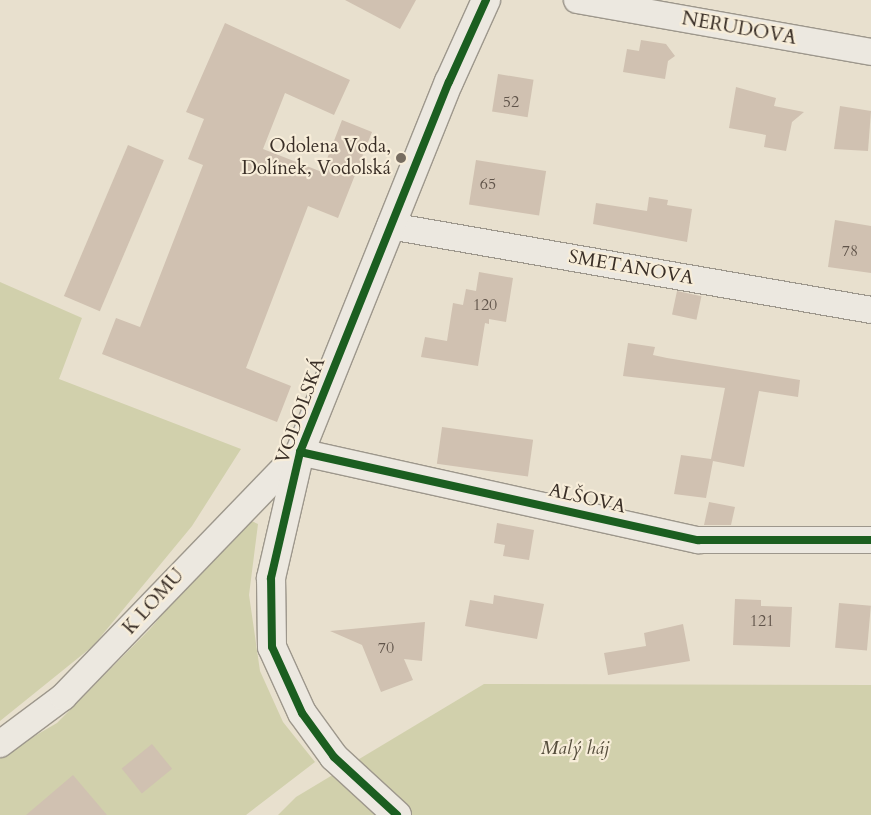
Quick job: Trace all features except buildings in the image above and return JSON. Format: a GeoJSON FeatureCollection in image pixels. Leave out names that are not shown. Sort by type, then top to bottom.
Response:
{"type":"FeatureCollection","features":[{"type":"Feature","properties":{"kind":"street","name":"VODOLSKÁ"},"geometry":{"type":"LineString","coordinates":[[397,815],[334,758],[302,713],[272,647],[272,578],[300,452],[390,226],[486,0]]}},
{"type":"Feature","properties":{"kind":"street","name":"NERUDOVA"},"geometry":{"type":"LineString","coordinates":[[577,0],[871,52]]}},
{"type":"Feature","properties":{"kind":"street","name":"SMETANOVA"},"geometry":{"type":"LineString","coordinates":[[390,226],[871,310]]}},
{"type":"Feature","properties":{"kind":"street","name":"ALŠOVA"},"geometry":{"type":"LineString","coordinates":[[300,452],[698,540],[871,540]]}},
{"type":"Feature","properties":{"kind":"street","name":"K LOMU"},"geometry":{"type":"LineString","coordinates":[[0,744],[64,697],[300,452]]}},
{"type":"Feature","properties":{"kind":"green space"},"geometry":{"type":"Polygon","coordinates":[[[0,282],[82,318],[59,379],[241,449],[192,526],[93,646],[0,721],[0,282]]]}},
{"type":"Feature","properties":{"kind":"green space"},"geometry":{"type":"Polygon","coordinates":[[[245,518],[258,524],[249,595],[260,671],[283,722],[315,762],[246,815],[0,815],[0,756],[57,723],[150,629],[245,518]]]}},
{"type":"Feature","properties":{"kind":"green space","name":"Malý háj"},"geometry":{"type":"Polygon","coordinates":[[[484,684],[871,685],[871,815],[278,815],[296,797],[484,684]]]}},
{"type":"Feature","properties":{"kind":"cycle path"},"geometry":{"type":"LineString","coordinates":[[397,815],[334,757],[302,713],[272,647],[271,578],[300,452],[449,82],[486,0]]}},
{"type":"Feature","properties":{"kind":"cycle path"},"geometry":{"type":"LineString","coordinates":[[300,452],[698,540],[871,540]]}},
{"type":"Feature","properties":{"kind":"place","name":"Odolena Voda, Dolínek, Vodolská"},"geometry":{"type":"Point","coordinates":[401,158]}}]}
